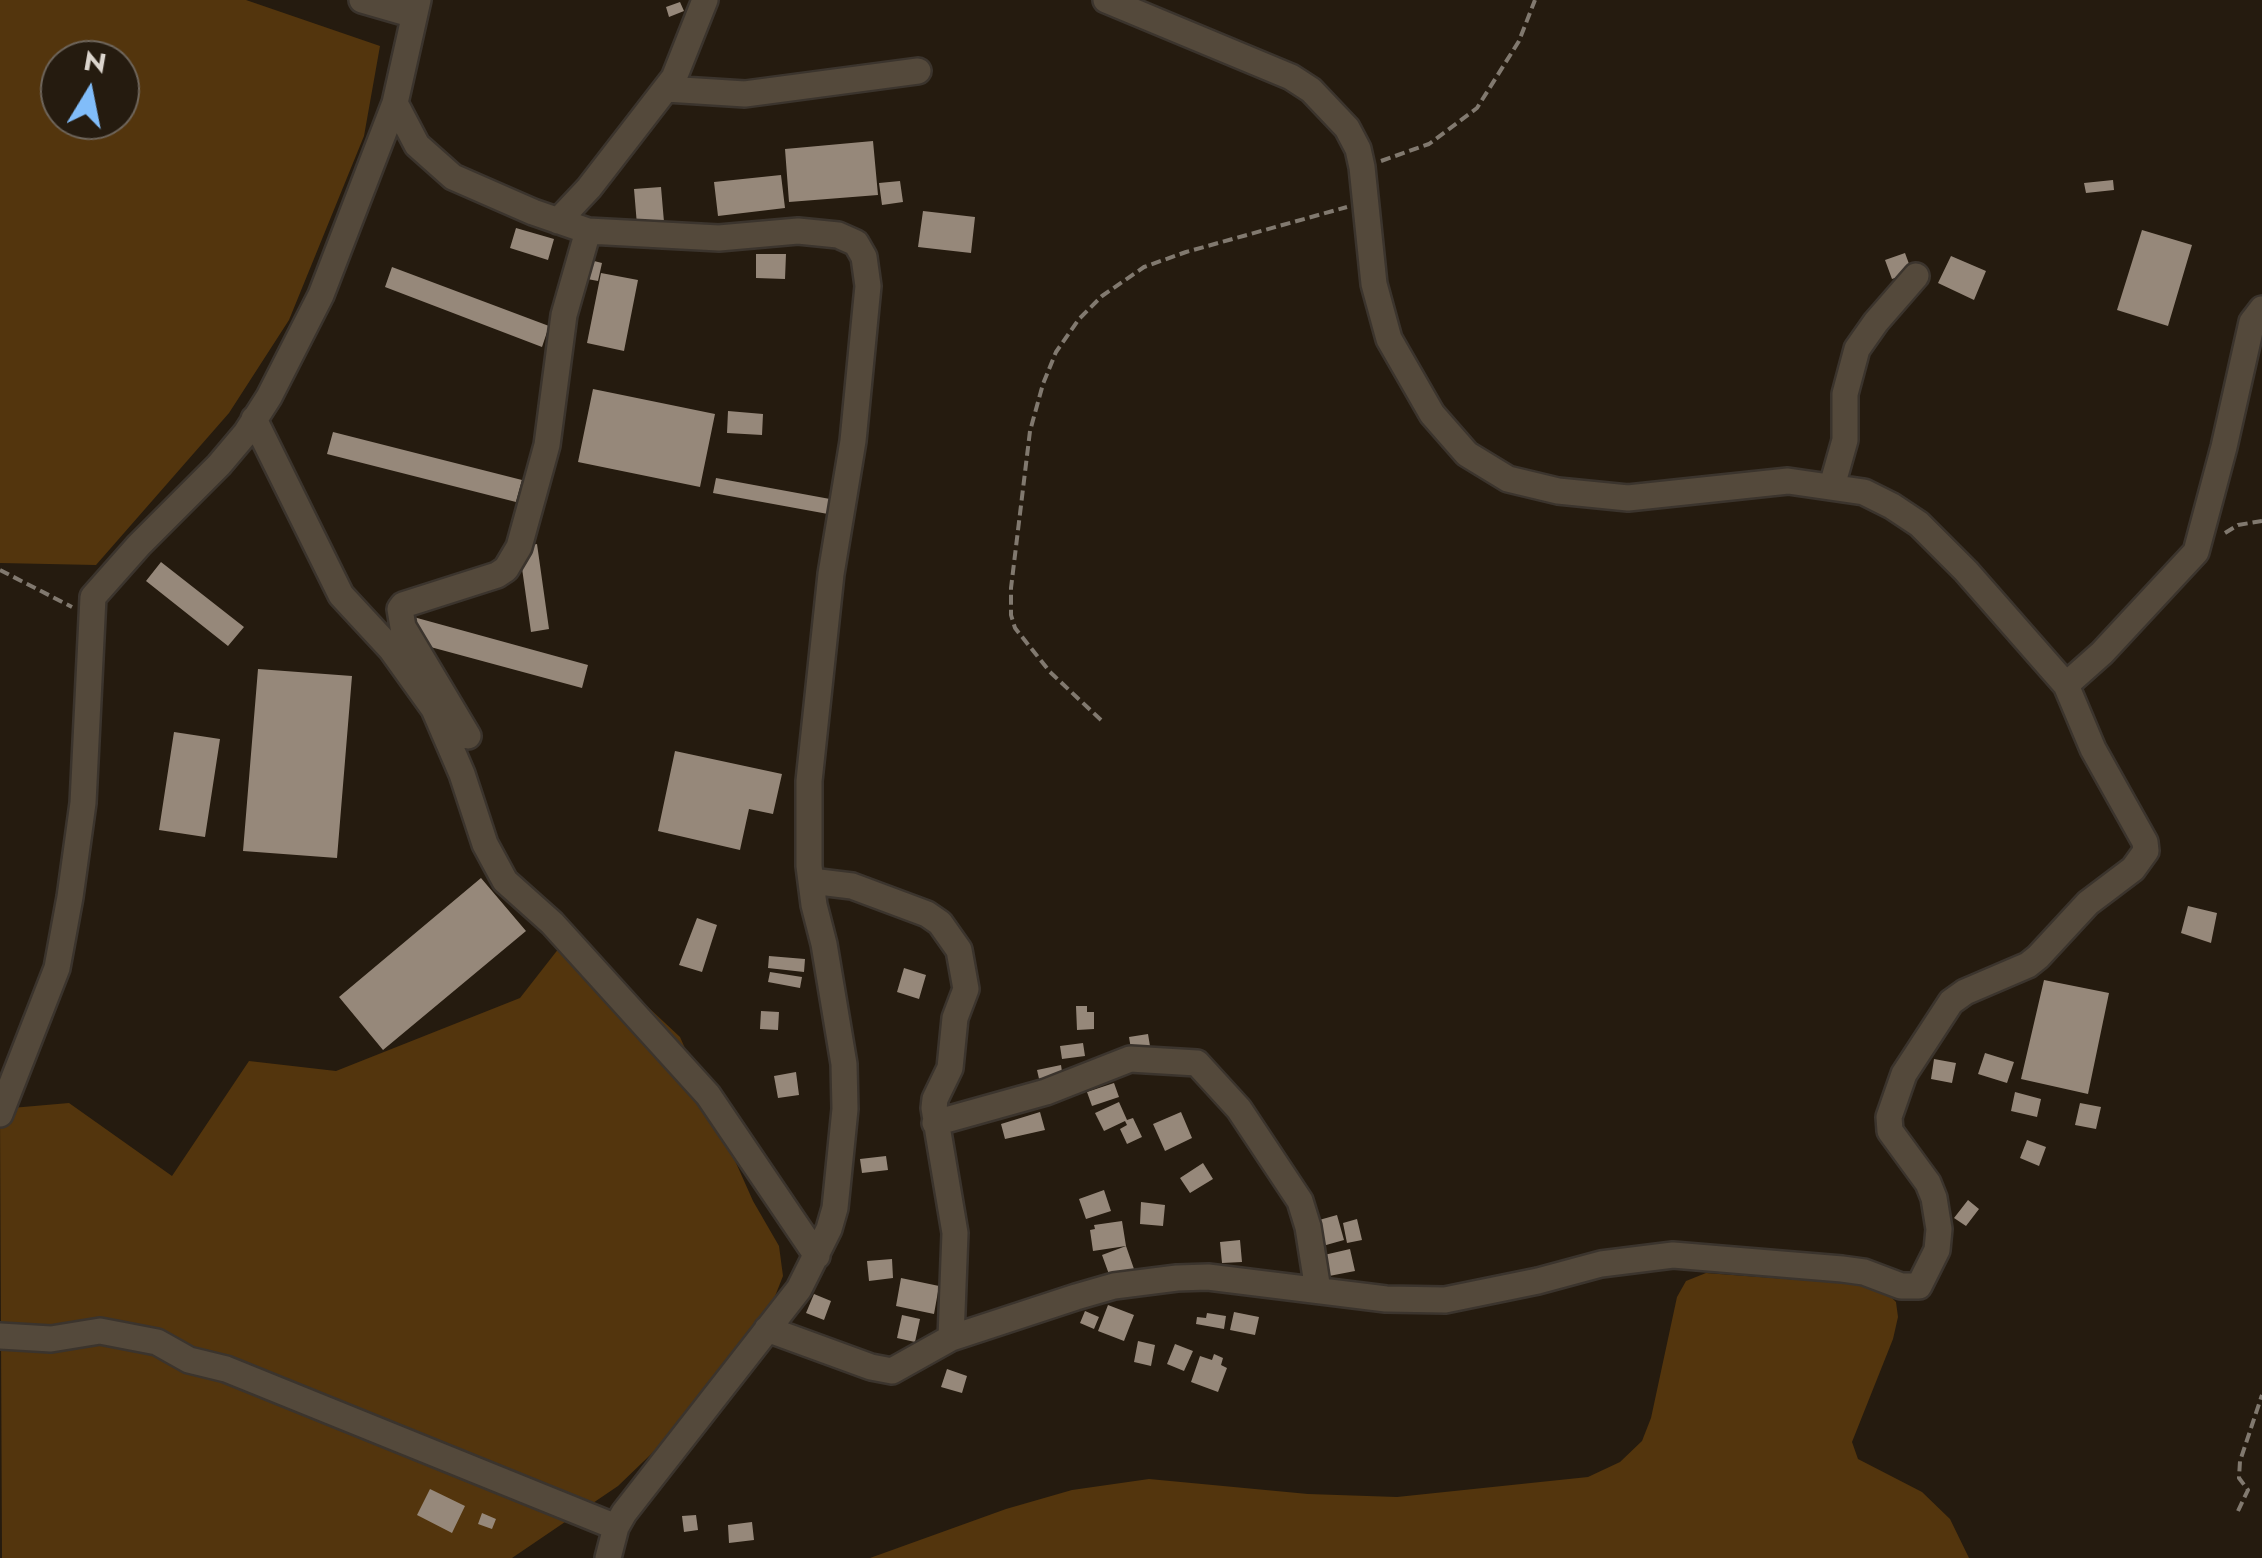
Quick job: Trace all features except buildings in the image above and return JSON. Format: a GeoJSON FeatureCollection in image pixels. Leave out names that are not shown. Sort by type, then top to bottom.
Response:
{"type":"FeatureCollection","features":[{"type":"Feature","properties":{"kind":"street"},"geometry":{"type":"LineString","coordinates":[[0,1114],[57,968],[70,898],[84,802],[92,611],[97,590],[219,465],[254,419],[322,295],[395,103],[416,8],[362,0]]}},
{"type":"Feature","properties":{"kind":"street"},"geometry":{"type":"LineString","coordinates":[[558,220],[589,188],[666,89],[690,43],[705,0]]}},
{"type":"Feature","properties":{"kind":"street"},"geometry":{"type":"LineString","coordinates":[[768,1329],[886,1371],[899,1369],[950,1338],[1076,1297],[1133,1284],[1208,1277],[1386,1298],[1445,1300],[1538,1282],[1601,1264],[1674,1255],[1842,1269],[1864,1272],[1902,1286],[1919,1286],[1937,1250],[1939,1229],[1928,1183],[1890,1131],[1889,1117],[1904,1074],[1952,1002],[2038,957],[2146,851],[2145,842],[2092,748],[2066,686],[1966,571],[1918,524],[1892,506],[1864,492],[1788,481],[1628,498],[1523,485],[1488,470],[1467,454],[1432,414],[1389,338],[1374,284],[1358,148],[1347,128],[1301,83],[1106,0]]}},
{"type":"Feature","properties":{"kind":"street"},"geometry":{"type":"LineString","coordinates":[[666,89],[746,94],[918,72]]}},
{"type":"Feature","properties":{"kind":"street"},"geometry":{"type":"LineString","coordinates":[[395,103],[417,146],[453,177],[588,231],[720,238],[820,232],[856,243],[864,257],[868,286],[852,441],[831,574],[809,781],[811,881],[844,1064],[845,1108],[835,1208],[817,1256],[798,1289],[616,1528],[608,1558]]}},
{"type":"Feature","properties":{"kind":"street"},"geometry":{"type":"LineString","coordinates":[[468,736],[404,628],[400,609],[496,575],[506,569],[520,547],[547,445],[564,314],[588,231]]}},
{"type":"Feature","properties":{"kind":"street"},"geometry":{"type":"LineString","coordinates":[[1832,486],[1845,440],[1845,394],[1857,349],[1916,276]]}},
{"type":"Feature","properties":{"kind":"street"},"geometry":{"type":"LineString","coordinates":[[2066,686],[2196,552],[2252,322],[2262,309]]}},
{"type":"Feature","properties":{"kind":"street"},"geometry":{"type":"LineString","coordinates":[[254,419],[341,595],[391,649],[434,710],[462,774],[485,844],[504,882],[552,923],[708,1094],[817,1256]]}},
{"type":"Feature","properties":{"kind":"street"},"geometry":{"type":"LineString","coordinates":[[811,881],[852,886],[927,914],[940,923],[960,950],[966,989],[956,1018],[946,1080],[935,1098],[935,1123],[955,1233],[950,1338]]}},
{"type":"Feature","properties":{"kind":"street"},"geometry":{"type":"LineString","coordinates":[[935,1123],[1046,1092],[1130,1060],[1197,1063],[1239,1108],[1300,1201],[1318,1290]]}},
{"type":"Feature","properties":{"kind":"street"},"geometry":{"type":"LineString","coordinates":[[0,1336],[50,1338],[100,1331],[157,1342],[189,1360],[226,1369],[616,1528]]}},
{"type":"Feature","properties":{"kind":"path"},"geometry":{"type":"LineString","coordinates":[[1362,168],[1429,144],[1477,108],[1518,41],[1535,0]]}},
{"type":"Feature","properties":{"kind":"path"},"geometry":{"type":"LineString","coordinates":[[1101,720],[1050,672],[1015,628],[1011,614],[1030,431],[1056,352],[1079,319],[1102,296],[1144,267],[1366,202]]}},
{"type":"Feature","properties":{"kind":"path"},"geometry":{"type":"LineString","coordinates":[[2196,552],[2238,524],[2262,521]]}},
{"type":"Feature","properties":{"kind":"path"},"geometry":{"type":"LineString","coordinates":[[0,570],[66,606],[92,611]]}},
{"type":"Feature","properties":{"kind":"path"},"geometry":{"type":"LineString","coordinates":[[2238,1511],[2248,1490],[2239,1478],[2240,1461],[2262,1395]]}},
{"type":"Feature","properties":{"kind":"shaded area"},"geometry":{"type":"Polygon","coordinates":[[[0,0],[246,0],[380,46],[364,136],[289,320],[229,413],[96,565],[0,563],[0,0]]]}},
{"type":"Feature","properties":{"kind":"shaded area"},"geometry":{"type":"Polygon","coordinates":[[[570,934],[680,1037],[753,1201],[779,1246],[783,1276],[768,1314],[670,1436],[618,1486],[512,1558],[2,1558],[0,1109],[69,1103],[172,1176],[249,1061],[336,1071],[520,998],[570,934]]]}},
{"type":"Feature","properties":{"kind":"shaded area"},"geometry":{"type":"Polygon","coordinates":[[[1706,1273],[1854,1284],[1884,1290],[1896,1302],[1898,1317],[1893,1339],[1852,1442],[1858,1459],[1922,1492],[1950,1519],[1969,1558],[870,1558],[1006,1509],[1072,1490],[1149,1479],[1308,1494],[1397,1497],[1588,1477],[1620,1462],[1642,1441],[1651,1418],[1677,1297],[1686,1281],[1706,1273]]]}}]}
